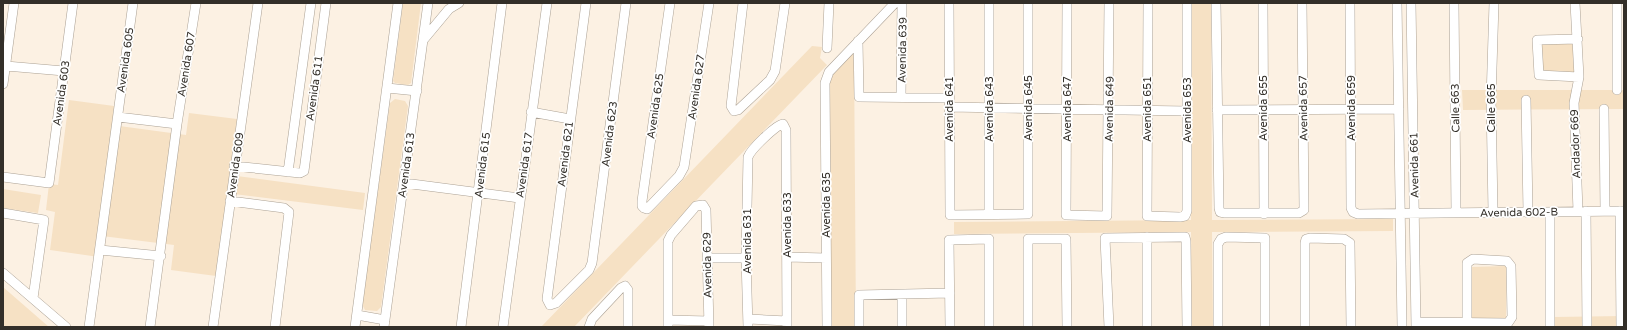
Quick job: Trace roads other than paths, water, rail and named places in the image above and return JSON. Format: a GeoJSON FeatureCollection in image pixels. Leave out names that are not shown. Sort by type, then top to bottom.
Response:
{"type":"FeatureCollection","features":[{"type":"Feature","properties":{"kind":"street"},"geometry":{"type":"LineString","coordinates":[[3,84],[14,3]]}},
{"type":"Feature","properties":{"kind":"street","name":"Avenida 603"},"geometry":{"type":"LineString","coordinates":[[3,177],[49,183],[73,3]]}},
{"type":"Feature","properties":{"kind":"street","name":"Avenida 605"},"geometry":{"type":"LineString","coordinates":[[100,250],[133,3]]}},
{"type":"Feature","properties":{"kind":"street","name":"Avenida 607"},"geometry":{"type":"LineString","coordinates":[[161,256],[177,124],[196,3]]}},
{"type":"Feature","properties":{"kind":"street","name":"Avenida 609"},"geometry":{"type":"LineString","coordinates":[[213,327],[234,166],[258,3]]}},
{"type":"Feature","properties":{"kind":"street","name":"Avenida 611"},"geometry":{"type":"LineString","coordinates":[[311,3],[288,172],[303,173],[326,3]]}},
{"type":"Feature","properties":{"kind":"street"},"geometry":{"type":"LineString","coordinates":[[356,327],[398,3]]}},
{"type":"Feature","properties":{"kind":"street","name":"Avenida 613"},"geometry":{"type":"LineString","coordinates":[[384,323],[428,3]]}},
{"type":"Feature","properties":{"kind":"street"},"geometry":{"type":"LineString","coordinates":[[423,40],[449,9],[459,3]]}},
{"type":"Feature","properties":{"kind":"street","name":"Avenida 615"},"geometry":{"type":"LineString","coordinates":[[461,327],[502,3]]}},
{"type":"Feature","properties":{"kind":"street","name":"Avenida 617"},"geometry":{"type":"LineString","coordinates":[[503,327],[519,198],[547,3]]}},
{"type":"Feature","properties":{"kind":"street","name":"Avenida 621"},"geometry":{"type":"LineString","coordinates":[[550,305],[547,299],[586,3]]}},
{"type":"Feature","properties":{"kind":"street","name":"Avenida 623"},"geometry":{"type":"LineString","coordinates":[[550,305],[556,303],[591,266],[626,3]]}},
{"type":"Feature","properties":{"kind":"street","name":"Avenida 625"},"geometry":{"type":"LineString","coordinates":[[670,3],[642,206],[647,209],[683,170]]}},
{"type":"Feature","properties":{"kind":"street","name":"Avenida 627"},"geometry":{"type":"LineString","coordinates":[[683,170],[709,3]]}},
{"type":"Feature","properties":{"kind":"street"},"geometry":{"type":"LineString","coordinates":[[743,3],[731,106],[734,111],[738,110],[744,105],[770,80],[775,71],[785,3]]}},
{"type":"Feature","properties":{"kind":"street"},"geometry":{"type":"LineString","coordinates":[[827,48],[829,3]]}},
{"type":"Feature","properties":{"kind":"street"},"geometry":{"type":"LineString","coordinates":[[895,3],[858,41],[858,95],[861,98],[949,98]]}},
{"type":"Feature","properties":{"kind":"street","name":"Avenida 639"},"geometry":{"type":"LineString","coordinates":[[901,97],[902,3]]}},
{"type":"Feature","properties":{"kind":"street","name":"Avenida 641"},"geometry":{"type":"LineString","coordinates":[[949,3],[950,215],[989,214]]}},
{"type":"Feature","properties":{"kind":"street","name":"Avenida 643"},"geometry":{"type":"LineString","coordinates":[[989,3],[989,214]]}},
{"type":"Feature","properties":{"kind":"street","name":"Avenida 645"},"geometry":{"type":"LineString","coordinates":[[989,214],[1028,214],[1028,3]]}},
{"type":"Feature","properties":{"kind":"street","name":"Avenida 647"},"geometry":{"type":"LineString","coordinates":[[1067,3],[1066,215],[1107,216]]}},
{"type":"Feature","properties":{"kind":"street","name":"Avenida 649"},"geometry":{"type":"LineString","coordinates":[[1107,216],[1109,3]]}},
{"type":"Feature","properties":{"kind":"street","name":"Avenida 651"},"geometry":{"type":"LineString","coordinates":[[1148,3],[1147,216],[1185,216]]}},
{"type":"Feature","properties":{"kind":"street","name":"Avenida 653"},"geometry":{"type":"LineString","coordinates":[[1185,216],[1187,211],[1187,3]]}},
{"type":"Feature","properties":{"kind":"street"},"geometry":{"type":"LineString","coordinates":[[1216,3],[1219,208],[1220,212],[1225,213],[1264,214]]}},
{"type":"Feature","properties":{"kind":"street","name":"Avenida 655"},"geometry":{"type":"LineString","coordinates":[[1263,3],[1264,214]]}},
{"type":"Feature","properties":{"kind":"street","name":"Avenida 657"},"geometry":{"type":"LineString","coordinates":[[1264,214],[1303,212],[1305,208],[1302,3]]}},
{"type":"Feature","properties":{"kind":"street","name":"Avenida 659"},"geometry":{"type":"LineString","coordinates":[[1350,3],[1351,208],[1353,212]]}},
{"type":"Feature","properties":{"kind":"street","name":"Avenida 661"},"geometry":{"type":"LineString","coordinates":[[1398,3],[1402,327]]}},
{"type":"Feature","properties":{"kind":"street","name":"Avenida 661"},"geometry":{"type":"LineString","coordinates":[[1411,3],[1416,325]]}},
{"type":"Feature","properties":{"kind":"street","name":"Calle 663"},"geometry":{"type":"LineString","coordinates":[[1454,3],[1456,213]]}},
{"type":"Feature","properties":{"kind":"street","name":"Calle 665"},"geometry":{"type":"LineString","coordinates":[[1493,212],[1491,100],[1494,3]]}},
{"type":"Feature","properties":{"kind":"street","name":"Andador 669"},"geometry":{"type":"LineString","coordinates":[[1575,3],[1578,39],[1578,77],[1574,103],[1582,211],[1587,327]]}},
{"type":"Feature","properties":{"kind":"street"},"geometry":{"type":"LineString","coordinates":[[1617,3],[1617,90]]}},
{"type":"Feature","properties":{"kind":"street"},"geometry":{"type":"LineString","coordinates":[[1578,39],[1537,40],[1539,75],[1578,77]]}},
{"type":"Feature","properties":{"kind":"street","name":"Avenida 635"},"geometry":{"type":"LineString","coordinates":[[827,327],[826,83],[829,72],[858,41]]}},
{"type":"Feature","properties":{"kind":"street"},"geometry":{"type":"LineString","coordinates":[[6,66],[64,71]]}},
{"type":"Feature","properties":{"kind":"street"},"geometry":{"type":"LineString","coordinates":[[388,88],[417,91]]}},
{"type":"Feature","properties":{"kind":"street"},"geometry":{"type":"LineString","coordinates":[[1526,100],[1528,212]]}},
{"type":"Feature","properties":{"kind":"street"},"geometry":{"type":"LineString","coordinates":[[949,108],[1187,111]]}},
{"type":"Feature","properties":{"kind":"street"},"geometry":{"type":"LineString","coordinates":[[1217,110],[1399,109]]}},
{"type":"Feature","properties":{"kind":"street"},"geometry":{"type":"LineString","coordinates":[[1604,109],[1605,211]]}},
{"type":"Feature","properties":{"kind":"street"},"geometry":{"type":"LineString","coordinates":[[531,112],[570,119]]}},
{"type":"Feature","properties":{"kind":"street"},"geometry":{"type":"LineString","coordinates":[[118,117],[177,124]]}},
{"type":"Feature","properties":{"kind":"street","name":"Avenida 631"},"geometry":{"type":"LineString","coordinates":[[748,323],[746,258],[749,155],[777,126],[783,124]]}},
{"type":"Feature","properties":{"kind":"street","name":"Avenida 633"},"geometry":{"type":"LineString","coordinates":[[783,124],[786,130],[787,324]]}},
{"type":"Feature","properties":{"kind":"street"},"geometry":{"type":"LineString","coordinates":[[234,166],[288,172]]}},
{"type":"Feature","properties":{"kind":"street"},"geometry":{"type":"LineString","coordinates":[[404,183],[478,194],[519,198]]}},
{"type":"Feature","properties":{"kind":"street"},"geometry":{"type":"LineString","coordinates":[[230,202],[284,208],[288,210],[284,264],[275,327]]}},
{"type":"Feature","properties":{"kind":"street","name":"Avenida 629"},"geometry":{"type":"LineString","coordinates":[[668,324],[669,239],[696,206],[703,205],[706,210],[709,324]]}},
{"type":"Feature","properties":{"kind":"street"},"geometry":{"type":"LineString","coordinates":[[1621,327],[1622,211]]}},
{"type":"Feature","properties":{"kind":"street","name":"Avenida 602-B"},"geometry":{"type":"LineString","coordinates":[[1353,212],[1358,214],[1400,212],[1456,213],[1622,211]]}},
{"type":"Feature","properties":{"kind":"street"},"geometry":{"type":"LineString","coordinates":[[1550,212],[1550,327]]}},
{"type":"Feature","properties":{"kind":"street"},"geometry":{"type":"LineString","coordinates":[[3,213],[44,220],[33,298]]}},
{"type":"Feature","properties":{"kind":"street"},"geometry":{"type":"LineString","coordinates":[[1147,237],[1147,327]]}},
{"type":"Feature","properties":{"kind":"street"},"geometry":{"type":"LineString","coordinates":[[1109,327],[1105,238],[1147,237],[1185,238],[1187,327]]}},
{"type":"Feature","properties":{"kind":"street"},"geometry":{"type":"LineString","coordinates":[[1218,327],[1218,244],[1220,239],[1226,237],[1265,238],[1265,327]]}},
{"type":"Feature","properties":{"kind":"street"},"geometry":{"type":"LineString","coordinates":[[950,327],[950,240],[989,239],[989,327]]}},
{"type":"Feature","properties":{"kind":"street"},"geometry":{"type":"LineString","coordinates":[[1028,327],[1028,239],[1066,239],[1067,327]]}},
{"type":"Feature","properties":{"kind":"street"},"geometry":{"type":"LineString","coordinates":[[1305,327],[1304,243],[1306,239],[1349,240],[1351,327]]}},
{"type":"Feature","properties":{"kind":"street"},"geometry":{"type":"LineString","coordinates":[[89,327],[100,250],[161,256],[150,327]]}},
{"type":"Feature","properties":{"kind":"street"},"geometry":{"type":"LineString","coordinates":[[787,257],[826,258]]}},
{"type":"Feature","properties":{"kind":"street"},"geometry":{"type":"LineString","coordinates":[[707,258],[746,258]]}},
{"type":"Feature","properties":{"kind":"street"},"geometry":{"type":"LineString","coordinates":[[1416,325],[1506,323],[1510,321],[1512,317],[1511,266],[1509,262],[1505,260],[1473,259],[1467,263],[1467,323]]}},
{"type":"Feature","properties":{"kind":"street"},"geometry":{"type":"LineString","coordinates":[[3,273],[66,327]]}},
{"type":"Feature","properties":{"kind":"street"},"geometry":{"type":"LineString","coordinates":[[590,324],[621,288],[625,286],[628,290],[628,327]]}},
{"type":"Feature","properties":{"kind":"street"},"geometry":{"type":"LineString","coordinates":[[859,327],[858,295],[950,293]]}},
{"type":"Feature","properties":{"kind":"street"},"geometry":{"type":"LineString","coordinates":[[902,295],[902,327]]}},
{"type":"Feature","properties":{"kind":"street"},"geometry":{"type":"LineString","coordinates":[[357,315],[384,323]]}},
{"type":"Feature","properties":{"kind":"street"},"geometry":{"type":"LineString","coordinates":[[748,323],[787,324]]}},
{"type":"Feature","properties":{"kind":"street"},"geometry":{"type":"LineString","coordinates":[[668,324],[709,324]]}}]}
